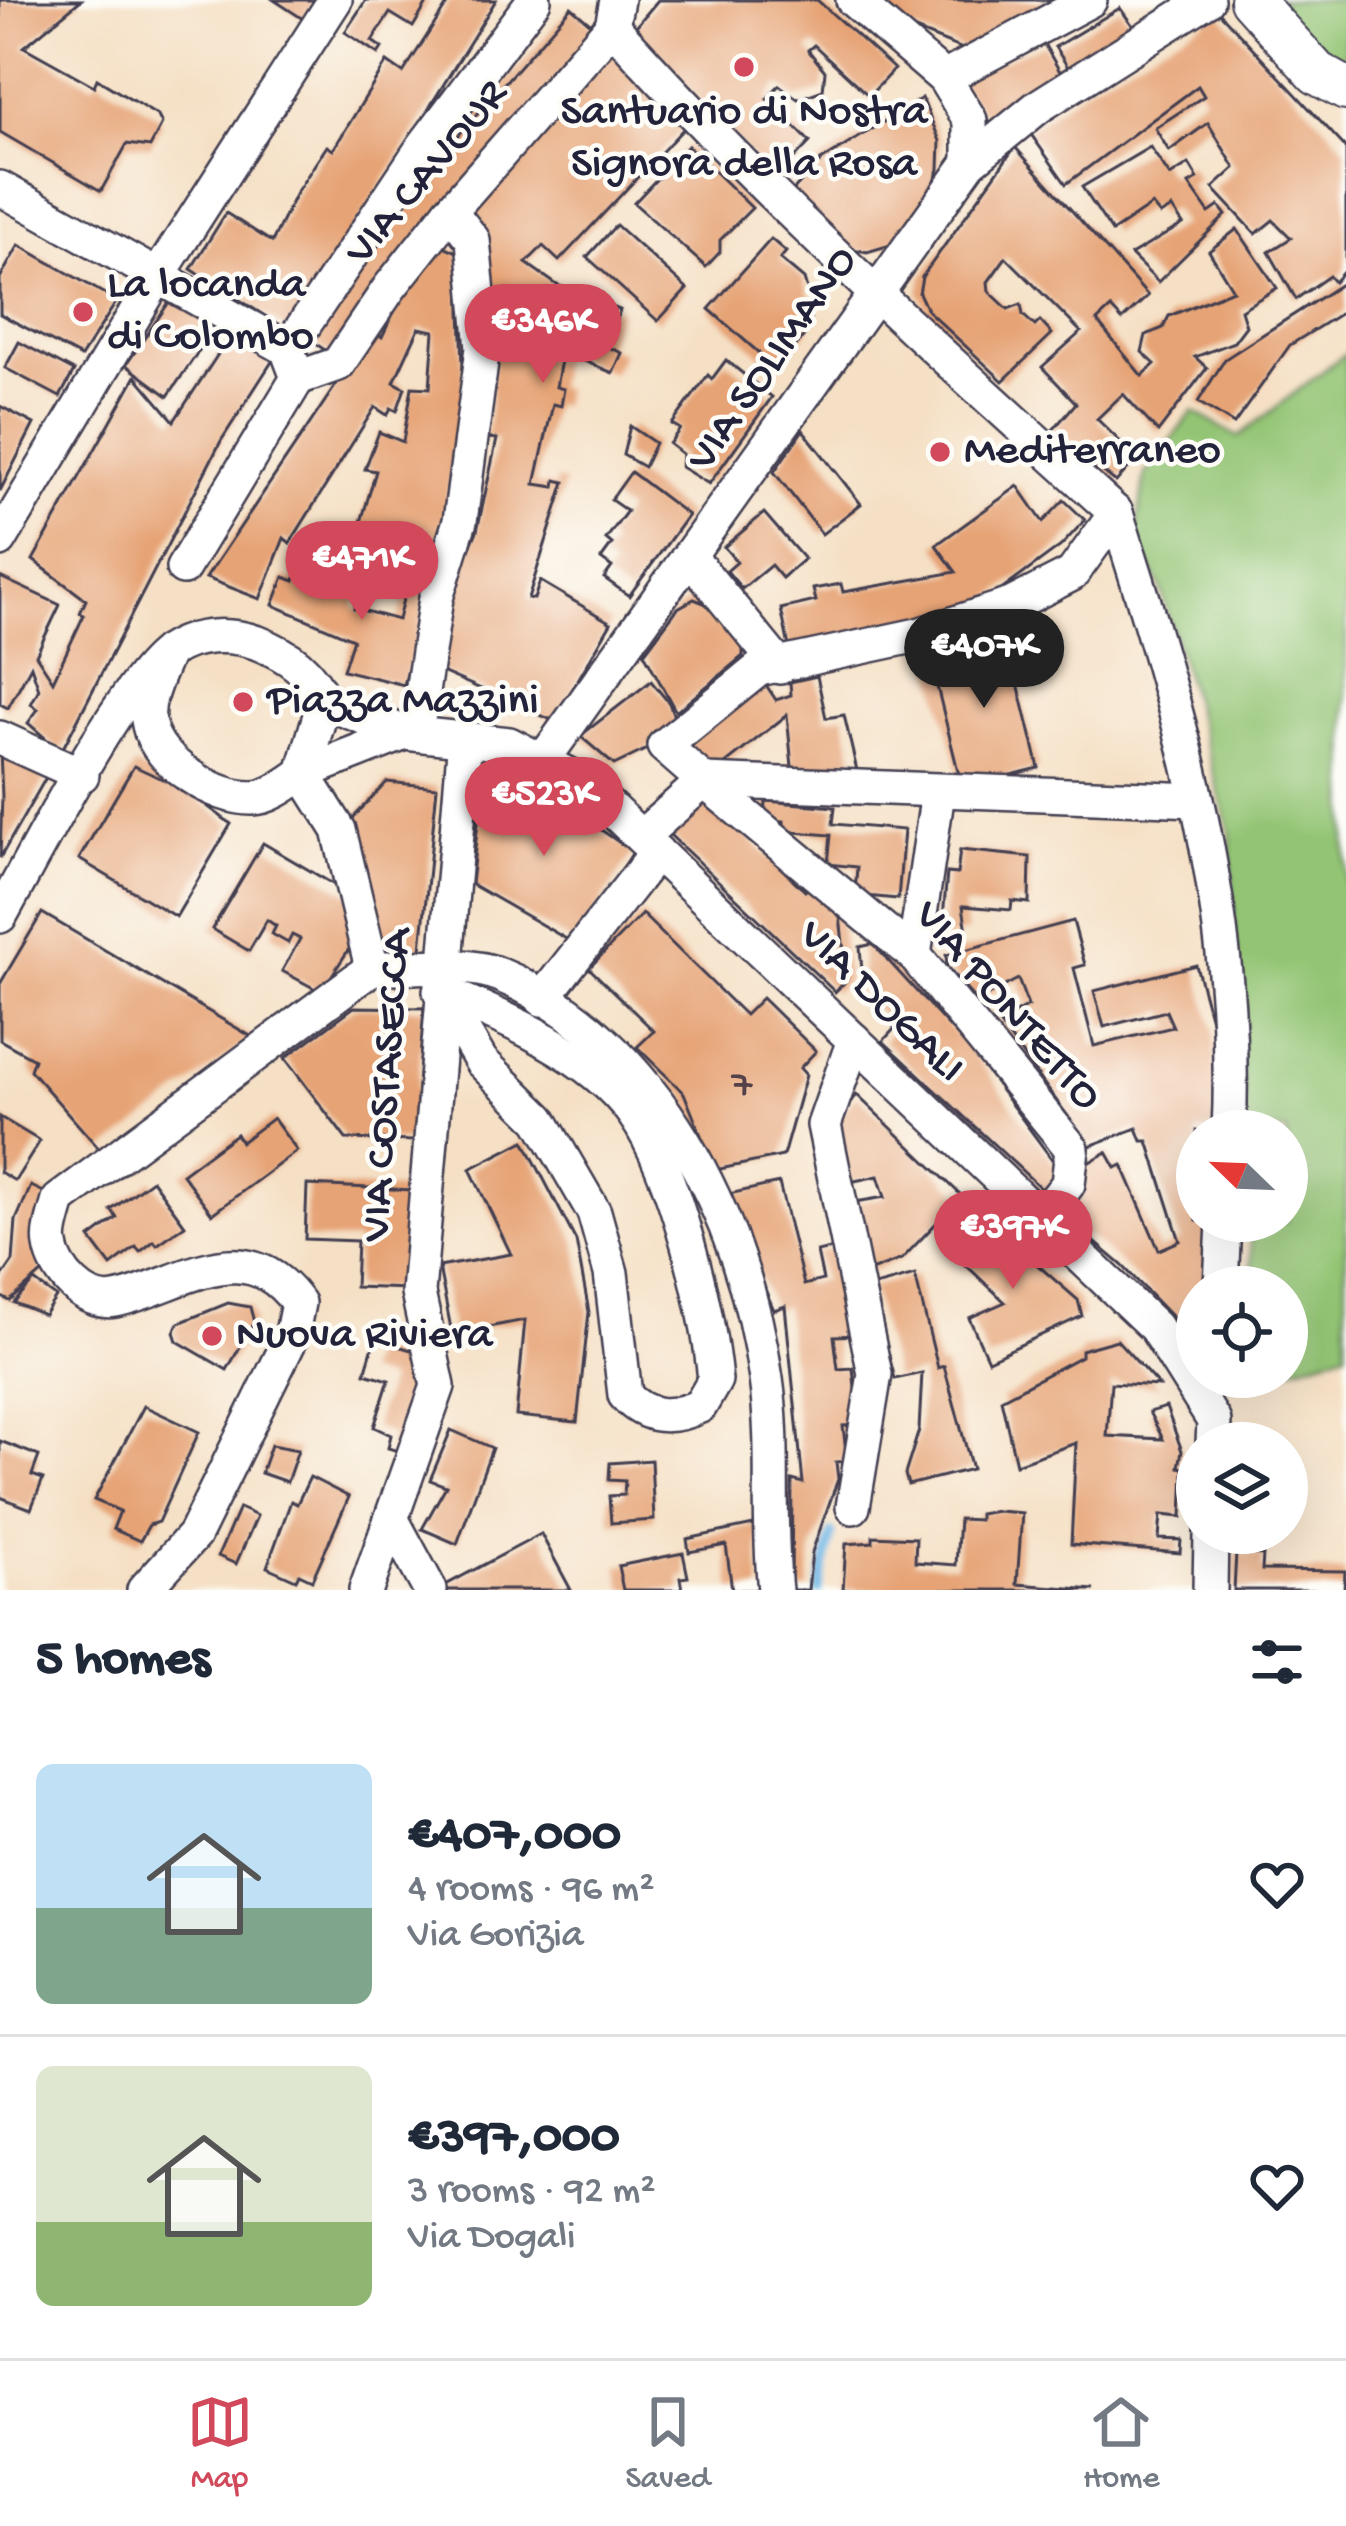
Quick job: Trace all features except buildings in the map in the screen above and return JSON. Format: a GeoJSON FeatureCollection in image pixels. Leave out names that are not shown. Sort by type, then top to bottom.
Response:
{"type":"FeatureCollection","features":[{"type":"Feature","properties":{"kind":"main road"},"geometry":{"type":"LineString","coordinates":[[1251,0],[1317,73],[1346,89]]}},
{"type":"Feature","properties":{"kind":"street"},"geometry":{"type":"LineString","coordinates":[[0,540],[159,274],[335,0]]}},
{"type":"Feature","properties":{"kind":"street"},"geometry":{"type":"LineString","coordinates":[[183,568],[293,363],[423,147],[534,0]]}},
{"type":"Feature","properties":{"kind":"street"},"geometry":{"type":"LineString","coordinates":[[853,0],[944,79],[970,120],[970,162]]}},
{"type":"Feature","properties":{"kind":"street"},"geometry":{"type":"LineString","coordinates":[[944,79],[1090,0]]}},
{"type":"Feature","properties":{"kind":"street","name":"VIA SOLIMANO"},"geometry":{"type":"LineString","coordinates":[[544,759],[970,162],[1040,106],[1207,0]]}},
{"type":"Feature","properties":{"kind":"street"},"geometry":{"type":"LineString","coordinates":[[616,13],[700,124],[873,294],[1116,513],[1175,697],[1220,904],[1233,1050],[1230,1110]]}},
{"type":"Feature","properties":{"kind":"street","name":"VIA CAVOUR"},"geometry":{"type":"LineString","coordinates":[[293,363],[338,364],[450,211],[616,13]]}},
{"type":"Feature","properties":{"kind":"street"},"geometry":{"type":"LineString","coordinates":[[0,188],[159,274],[293,363]]}},
{"type":"Feature","properties":{"kind":"street"},"geometry":{"type":"LineString","coordinates":[[410,734],[436,598],[460,521],[483,348],[473,240],[450,211]]}},
{"type":"Feature","properties":{"kind":"street"},"geometry":{"type":"LineString","coordinates":[[690,557],[780,667],[918,635],[1011,605],[1072,574],[1116,513]]}},
{"type":"Feature","properties":{"kind":"street"},"geometry":{"type":"LineString","coordinates":[[0,916],[135,686],[167,652],[210,637],[249,640],[293,661],[324,702],[303,773],[257,799],[235,796],[182,769],[162,750],[148,715],[167,652]]}},
{"type":"Feature","properties":{"kind":"street","name":"VIA PONTETTO"},"geometry":{"type":"LineString","coordinates":[[780,667],[759,669],[664,746],[914,955],[1072,1149],[1068,1184],[1041,1218]]}},
{"type":"Feature","properties":{"kind":"street","name":"VIA DOGALI"},"geometry":{"type":"LineString","coordinates":[[324,702],[410,734],[509,744],[583,782],[1155,1327],[1208,1422]]}},
{"type":"Feature","properties":{"kind":"street","name":"VIA DOGALI"},"geometry":{"type":"LineString","coordinates":[[303,773],[410,734]]}},
{"type":"Feature","properties":{"kind":"street"},"geometry":{"type":"LineString","coordinates":[[0,738],[87,766],[132,742],[162,750]]}},
{"type":"Feature","properties":{"kind":"street","name":"VIA COSTASECCA"},"geometry":{"type":"LineString","coordinates":[[366,1590],[438,1386],[418,1294],[465,738]]}},
{"type":"Feature","properties":{"kind":"street"},"geometry":{"type":"LineString","coordinates":[[303,773],[339,830],[372,968]]}},
{"type":"Feature","properties":{"kind":"street"},"geometry":{"type":"LineString","coordinates":[[542,999],[649,844],[704,781],[1197,800]]}},
{"type":"Feature","properties":{"kind":"street"},"geometry":{"type":"LineString","coordinates":[[914,955],[938,792]]}},
{"type":"Feature","properties":{"kind":"street"},"geometry":{"type":"LineString","coordinates":[[144,1590],[194,1535],[291,1338],[298,1303],[280,1277],[246,1266],[189,1271],[111,1301],[84,1294],[62,1272],[50,1243],[59,1200],[372,968],[441,980],[499,975],[542,999],[643,1078],[694,1162],[750,1302],[766,1382],[776,1590]]}},
{"type":"Feature","properties":{"kind":"street"},"geometry":{"type":"LineString","coordinates":[[441,980],[572,1060],[634,1114],[656,1155],[699,1288],[715,1380],[700,1406],[665,1416],[647,1412],[626,1394],[611,1273],[594,1211],[550,1132],[481,1060],[441,980]]}},
{"type":"Feature","properties":{"kind":"street"},"geometry":{"type":"LineString","coordinates":[[853,1507],[875,1374],[824,1125],[854,1040]]}},
{"type":"Feature","properties":{"kind":"street","name":"VIA COSTASECCA"},"geometry":{"type":"LineString","coordinates":[[343,1590],[423,1436]]}},
{"type":"Feature","properties":{"kind":"street"},"geometry":{"type":"LineString","coordinates":[[392,1520],[430,1590]]}},
{"type":"Feature","properties":{"kind":"street"},"geometry":{"type":"LineString","coordinates":[[1210,1590],[1211,1554]]}},
{"type":"Feature","properties":{"kind":"green space"},"geometry":{"type":"Polygon","coordinates":[[[1274,0],[1346,0],[1346,69],[1300,31],[1274,0]]]}},
{"type":"Feature","properties":{"kind":"green space"},"geometry":{"type":"Polygon","coordinates":[[[1346,353],[1346,1352],[1308,1363],[1308,1266],[1252,1266],[1251,1242],[1308,1242],[1308,1110],[1244,1110],[1230,832],[1159,583],[1135,540],[1145,475],[1193,411],[1238,437],[1346,353]]]}},
{"type":"Feature","properties":{"kind":"waterway"},"geometry":{"type":"LineString","coordinates":[[819,1590],[832,1533]]}},
{"type":"Feature","properties":{"kind":"place","name":"Santuario di Nostra Signora della Rosa"},"geometry":{"type":"Point","coordinates":[744,67]}},
{"type":"Feature","properties":{"kind":"place","name":"La locanda di Colombo"},"geometry":{"type":"Point","coordinates":[83,312]}},
{"type":"Feature","properties":{"kind":"place","name":"Mediterraneo"},"geometry":{"type":"Point","coordinates":[940,452]}},
{"type":"Feature","properties":{"kind":"place","name":"Piazza Mazzini"},"geometry":{"type":"Point","coordinates":[243,702]}},
{"type":"Feature","properties":{"kind":"place","name":"Nuova Riviera"},"geometry":{"type":"Point","coordinates":[212,1336]}}]}
